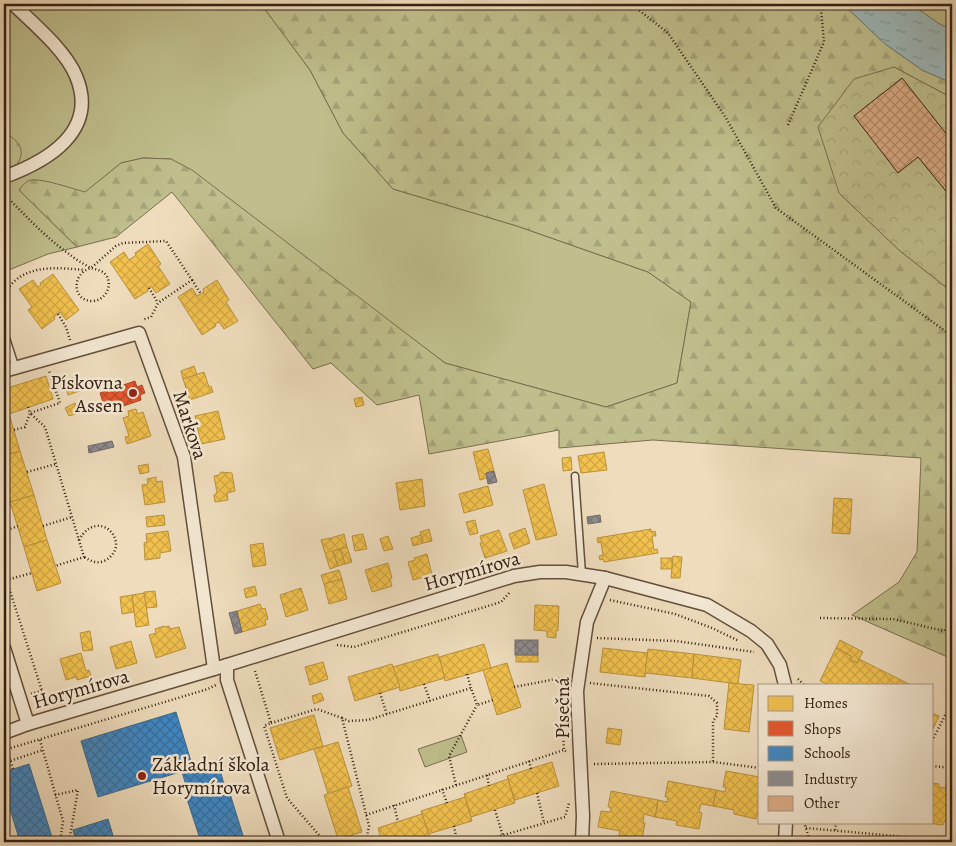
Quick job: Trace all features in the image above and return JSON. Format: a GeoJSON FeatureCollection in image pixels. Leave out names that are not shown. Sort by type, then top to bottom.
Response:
{"type":"FeatureCollection","features":[{"type":"Feature","properties":{"kind":"street"},"geometry":{"type":"LineString","coordinates":[[4,177],[27,168],[62,145],[75,130],[83,101],[76,76],[61,52],[14,4]]}},
{"type":"Feature","properties":{"kind":"street","name":"Markova"},"geometry":{"type":"LineString","coordinates":[[12,371],[138,333],[184,457],[220,667]]}},
{"type":"Feature","properties":{"kind":"street","name":"Horymírova"},"geometry":{"type":"LineString","coordinates":[[4,733],[72,710],[220,667],[514,576],[540,572],[566,572],[605,578],[707,605],[751,631],[767,644],[780,665],[785,684]]}},
{"type":"Feature","properties":{"kind":"street","name":"Písečná"},"geometry":{"type":"LineString","coordinates":[[582,842],[584,816],[577,691],[587,622],[605,578]]}},
{"type":"Feature","properties":{"kind":"street"},"geometry":{"type":"LineString","coordinates":[[4,648],[28,724]]}},
{"type":"Feature","properties":{"kind":"street"},"geometry":{"type":"LineString","coordinates":[[220,667],[227,680],[279,842]]}},
{"type":"Feature","properties":{"kind":"street"},"geometry":{"type":"LineString","coordinates":[[785,842],[786,824]]}},
{"type":"Feature","properties":{"kind":"lane"},"geometry":{"type":"LineString","coordinates":[[4,332],[12,371]]}},
{"type":"Feature","properties":{"kind":"lane"},"geometry":{"type":"LineString","coordinates":[[575,476],[582,574]]}},
{"type":"Feature","properties":{"kind":"path"},"geometry":{"type":"LineString","coordinates":[[631,4],[668,33],[726,118],[776,208],[952,336]]}},
{"type":"Feature","properties":{"kind":"path"},"geometry":{"type":"LineString","coordinates":[[788,125],[824,42],[822,9],[817,4]]}},
{"type":"Feature","properties":{"kind":"path"},"geometry":{"type":"LineString","coordinates":[[4,194],[44,234],[69,254],[91,268],[101,271],[108,279],[108,290],[105,295],[96,300],[86,300],[77,287],[78,277],[91,268],[116,246],[123,243],[166,241],[201,294]]}},
{"type":"Feature","properties":{"kind":"path"},"geometry":{"type":"LineString","coordinates":[[4,295],[10,285],[27,273],[54,267],[86,270]]}},
{"type":"Feature","properties":{"kind":"path"},"geometry":{"type":"LineString","coordinates":[[142,320],[151,317],[158,303],[192,280]]}},
{"type":"Feature","properties":{"kind":"path"},"geometry":{"type":"LineString","coordinates":[[149,288],[158,303]]}},
{"type":"Feature","properties":{"kind":"path"},"geometry":{"type":"LineString","coordinates":[[58,314],[72,344]]}},
{"type":"Feature","properties":{"kind":"path"},"geometry":{"type":"LineString","coordinates":[[30,413],[60,403],[47,365]]}},
{"type":"Feature","properties":{"kind":"path"},"geometry":{"type":"LineString","coordinates":[[28,408],[30,413],[45,427],[72,517],[79,540],[84,556],[93,562],[102,562],[112,557],[116,549],[116,539],[110,530],[104,527],[91,527],[84,532],[79,540]]}},
{"type":"Feature","properties":{"kind":"path"},"geometry":{"type":"LineString","coordinates":[[14,430],[25,427],[30,413]]}},
{"type":"Feature","properties":{"kind":"path"},"geometry":{"type":"LineString","coordinates":[[27,472],[56,464]]}},
{"type":"Feature","properties":{"kind":"path"},"geometry":{"type":"LineString","coordinates":[[43,526],[72,517]]}},
{"type":"Feature","properties":{"kind":"path"},"geometry":{"type":"LineString","coordinates":[[4,531],[18,526]]}},
{"type":"Feature","properties":{"kind":"path"},"geometry":{"type":"LineString","coordinates":[[55,566],[84,556]]}},
{"type":"Feature","properties":{"kind":"path"},"geometry":{"type":"LineString","coordinates":[[4,572],[42,691],[48,698],[57,702],[68,699],[79,728]]}},
{"type":"Feature","properties":{"kind":"path"},"geometry":{"type":"LineString","coordinates":[[6,580],[32,573]]}},
{"type":"Feature","properties":{"kind":"path"},"geometry":{"type":"LineString","coordinates":[[334,645],[354,647],[502,602],[511,590]]}},
{"type":"Feature","properties":{"kind":"path"},"geometry":{"type":"LineString","coordinates":[[597,596],[675,614],[712,628],[740,642]]}},
{"type":"Feature","properties":{"kind":"path"},"geometry":{"type":"LineString","coordinates":[[820,618],[893,620],[944,631],[952,624]]}},
{"type":"Feature","properties":{"kind":"path"},"geometry":{"type":"LineString","coordinates":[[592,638],[676,641],[755,652]]}},
{"type":"Feature","properties":{"kind":"path"},"geometry":{"type":"LineString","coordinates":[[751,648],[760,655]]}},
{"type":"Feature","properties":{"kind":"path"},"geometry":{"type":"LineString","coordinates":[[255,671],[272,724]]}},
{"type":"Feature","properties":{"kind":"path"},"geometry":{"type":"LineString","coordinates":[[467,674],[477,705]]}},
{"type":"Feature","properties":{"kind":"path"},"geometry":{"type":"LineString","coordinates":[[514,687],[570,676]]}},
{"type":"Feature","properties":{"kind":"path"},"geometry":{"type":"LineString","coordinates":[[560,678],[564,750]]}},
{"type":"Feature","properties":{"kind":"path"},"geometry":{"type":"LineString","coordinates":[[5,750],[208,689],[227,680]]}},
{"type":"Feature","properties":{"kind":"path"},"geometry":{"type":"LineString","coordinates":[[587,683],[709,696],[717,703],[717,716],[713,721],[713,762]]}},
{"type":"Feature","properties":{"kind":"path"},"geometry":{"type":"LineString","coordinates":[[424,684],[430,701]]}},
{"type":"Feature","properties":{"kind":"path"},"geometry":{"type":"LineString","coordinates":[[325,842],[286,798],[264,726],[317,709],[349,721],[368,720],[471,688]]}},
{"type":"Feature","properties":{"kind":"path"},"geometry":{"type":"LineString","coordinates":[[380,693],[386,715]]}},
{"type":"Feature","properties":{"kind":"path"},"geometry":{"type":"LineString","coordinates":[[456,784],[449,756],[477,705],[492,700]]}},
{"type":"Feature","properties":{"kind":"path"},"geometry":{"type":"LineString","coordinates":[[934,738],[952,702]]}},
{"type":"Feature","properties":{"kind":"path"},"geometry":{"type":"LineString","coordinates":[[342,718],[369,826],[366,842]]}},
{"type":"Feature","properties":{"kind":"path"},"geometry":{"type":"LineString","coordinates":[[40,740],[63,821],[60,842]]}},
{"type":"Feature","properties":{"kind":"path"},"geometry":{"type":"LineString","coordinates":[[4,742],[5,750],[13,769]]}},
{"type":"Feature","properties":{"kind":"path"},"geometry":{"type":"LineString","coordinates":[[4,763],[43,750]]}},
{"type":"Feature","properties":{"kind":"path"},"geometry":{"type":"LineString","coordinates":[[366,815],[564,750],[569,753]]}},
{"type":"Feature","properties":{"kind":"path"},"geometry":{"type":"LineString","coordinates":[[529,761],[531,769]]}},
{"type":"Feature","properties":{"kind":"path"},"geometry":{"type":"LineString","coordinates":[[593,764],[713,762],[758,768]]}},
{"type":"Feature","properties":{"kind":"path"},"geometry":{"type":"LineString","coordinates":[[934,766],[952,768]]}},
{"type":"Feature","properties":{"kind":"path"},"geometry":{"type":"LineString","coordinates":[[486,775],[489,786]]}},
{"type":"Feature","properties":{"kind":"path"},"geometry":{"type":"LineString","coordinates":[[55,795],[78,790],[68,842]]}},
{"type":"Feature","properties":{"kind":"path"},"geometry":{"type":"LineString","coordinates":[[442,790],[447,803]]}},
{"type":"Feature","properties":{"kind":"path"},"geometry":{"type":"LineString","coordinates":[[537,793],[544,824]]}},
{"type":"Feature","properties":{"kind":"path"},"geometry":{"type":"LineString","coordinates":[[480,842],[565,817],[569,801],[573,797]]}},
{"type":"Feature","properties":{"kind":"path"},"geometry":{"type":"LineString","coordinates":[[394,806],[398,822]]}},
{"type":"Feature","properties":{"kind":"path"},"geometry":{"type":"LineString","coordinates":[[495,810],[503,836]]}},
{"type":"Feature","properties":{"kind":"path"},"geometry":{"type":"LineString","coordinates":[[4,823],[11,842]]}},
{"type":"Feature","properties":{"kind":"path"},"geometry":{"type":"LineString","coordinates":[[805,824],[810,842]]}},
{"type":"Feature","properties":{"kind":"path"},"geometry":{"type":"LineString","coordinates":[[835,830],[836,824]]}},
{"type":"Feature","properties":{"kind":"path"},"geometry":{"type":"LineString","coordinates":[[454,826],[457,842]]}},
{"type":"Feature","properties":{"kind":"path"},"geometry":{"type":"LineString","coordinates":[[806,828],[952,841]]}},
{"type":"Feature","properties":{"kind":"path"},"geometry":{"type":"LineString","coordinates":[[711,842],[729,840]]}},
{"type":"Feature","properties":{"kind":"green space"},"geometry":{"type":"Polygon","coordinates":[[[4,4],[261,4],[310,70],[343,133],[393,189],[517,226],[648,272],[691,302],[677,383],[606,407],[445,363],[171,159],[143,158],[121,163],[85,193],[48,182],[19,190],[77,247],[48,254],[4,272],[4,4]]]}},
{"type":"Feature","properties":{"kind":"green space"},"geometry":{"type":"Polygon","coordinates":[[[261,4],[843,4],[884,43],[922,70],[952,83],[952,98],[894,67],[839,193],[899,250],[952,292],[952,659],[852,615],[899,582],[917,552],[921,458],[653,440],[559,448],[559,430],[429,454],[419,395],[377,405],[331,363],[313,369],[172,192],[116,237],[77,247],[19,190],[27,181],[36,180],[85,192],[121,163],[143,158],[171,159],[192,170],[445,363],[606,407],[677,383],[691,302],[648,272],[517,226],[393,189],[343,133],[310,70],[261,4]]]}},
{"type":"Feature","properties":{"kind":"green space"},"geometry":{"type":"Polygon","coordinates":[[[911,4],[952,4],[952,30],[938,23],[911,4]]]}},
{"type":"Feature","properties":{"kind":"green space"},"geometry":{"type":"Polygon","coordinates":[[[894,67],[952,98],[952,292],[899,250],[839,193],[818,127],[854,79],[894,67]]]}},
{"type":"Feature","properties":{"kind":"green space"},"geometry":{"type":"Polygon","coordinates":[[[4,132],[14,139],[20,147],[21,156],[15,167],[4,166],[4,132]]]}},
{"type":"Feature","properties":{"kind":"green space"},"geometry":{"type":"Polygon","coordinates":[[[461,735],[467,752],[425,767],[418,749],[461,735]]]}},
{"type":"Feature","properties":{"kind":"water"},"geometry":{"type":"Polygon","coordinates":[[[843,4],[911,4],[938,23],[952,30],[952,83],[922,70],[884,43],[843,4]]]}},
{"type":"Feature","properties":{"kind":"building: Homes"},"geometry":{"type":"Polygon","coordinates":[[[148,244],[161,264],[158,266],[170,284],[156,293],[151,286],[147,289],[148,291],[135,299],[110,262],[124,252],[129,260],[148,244]]]}},
{"type":"Feature","properties":{"kind":"building: Homes"},"geometry":{"type":"Polygon","coordinates":[[[53,274],[79,310],[66,320],[60,312],[54,317],[55,319],[42,329],[28,310],[32,307],[19,289],[33,280],[38,287],[41,285],[40,283],[53,274]]]}},
{"type":"Feature","properties":{"kind":"building: Homes"},"geometry":{"type":"Polygon","coordinates":[[[217,280],[229,300],[226,302],[238,321],[224,329],[219,322],[202,335],[178,297],[192,288],[197,296],[204,292],[203,289],[217,280]]]}},
{"type":"Feature","properties":{"kind":"building: Homes"},"geometry":{"type":"Polygon","coordinates":[[[194,366],[197,375],[183,379],[181,371],[194,366]]]}},
{"type":"Feature","properties":{"kind":"building: Homes"},"geometry":{"type":"Polygon","coordinates":[[[204,372],[209,387],[211,386],[213,392],[190,400],[183,379],[204,372]]]}},
{"type":"Feature","properties":{"kind":"building: Homes"},"geometry":{"type":"Polygon","coordinates":[[[46,376],[53,399],[9,414],[4,398],[4,389],[46,376]]]}},
{"type":"Feature","properties":{"kind":"building: Homes"},"geometry":{"type":"Polygon","coordinates":[[[77,376],[82,390],[68,395],[64,381],[77,376]]]}},
{"type":"Feature","properties":{"kind":"building: Homes"},"geometry":{"type":"Polygon","coordinates":[[[362,397],[364,405],[356,407],[354,399],[362,397]]]}},
{"type":"Feature","properties":{"kind":"building: Homes"},"geometry":{"type":"Polygon","coordinates":[[[75,403],[82,412],[69,416],[65,408],[75,403]]]}},
{"type":"Feature","properties":{"kind":"building: Homes"},"geometry":{"type":"Polygon","coordinates":[[[4,407],[7,407],[20,451],[4,456],[4,407]]]}},
{"type":"Feature","properties":{"kind":"building: Homes"},"geometry":{"type":"Polygon","coordinates":[[[136,409],[138,414],[143,412],[151,436],[127,444],[125,437],[129,436],[123,418],[129,416],[128,411],[136,409]]]}},
{"type":"Feature","properties":{"kind":"building: Homes"},"geometry":{"type":"Polygon","coordinates":[[[218,411],[225,439],[201,444],[195,416],[218,411]]]}},
{"type":"Feature","properties":{"kind":"building: Homes"},"geometry":{"type":"Polygon","coordinates":[[[488,449],[494,471],[486,473],[487,478],[480,480],[473,452],[488,449]]]}},
{"type":"Feature","properties":{"kind":"building: Homes"},"geometry":{"type":"Polygon","coordinates":[[[20,451],[34,495],[10,502],[4,481],[4,456],[20,451]]]}},
{"type":"Feature","properties":{"kind":"building: Homes"},"geometry":{"type":"Polygon","coordinates":[[[604,452],[607,470],[581,473],[578,456],[604,452]]]}},
{"type":"Feature","properties":{"kind":"building: Homes"},"geometry":{"type":"Polygon","coordinates":[[[571,457],[572,470],[563,471],[562,458],[571,457]]]}},
{"type":"Feature","properties":{"kind":"building: Homes"},"geometry":{"type":"Polygon","coordinates":[[[148,464],[149,472],[140,474],[138,466],[148,464]]]}},
{"type":"Feature","properties":{"kind":"building: Homes"},"geometry":{"type":"Polygon","coordinates":[[[221,472],[232,473],[235,491],[227,493],[228,500],[215,502],[214,495],[217,493],[214,476],[219,475],[221,472]]]}},
{"type":"Feature","properties":{"kind":"building: Homes"},"geometry":{"type":"Polygon","coordinates":[[[156,477],[156,482],[162,481],[165,502],[145,505],[142,485],[148,484],[147,479],[156,477]]]}},
{"type":"Feature","properties":{"kind":"building: Homes"},"geometry":{"type":"Polygon","coordinates":[[[422,479],[425,506],[400,510],[396,483],[422,479]]]}},
{"type":"Feature","properties":{"kind":"building: Homes"},"geometry":{"type":"Polygon","coordinates":[[[544,484],[557,535],[536,540],[523,490],[544,484]]]}},
{"type":"Feature","properties":{"kind":"building: Homes"},"geometry":{"type":"Polygon","coordinates":[[[488,486],[493,505],[464,513],[459,494],[488,486]]]}},
{"type":"Feature","properties":{"kind":"building: Homes"},"geometry":{"type":"Polygon","coordinates":[[[34,495],[47,540],[24,547],[10,502],[34,495]]]}},
{"type":"Feature","properties":{"kind":"building: Homes"},"geometry":{"type":"Polygon","coordinates":[[[834,498],[852,499],[850,534],[832,533],[834,498]]]}},
{"type":"Feature","properties":{"kind":"building: Homes"},"geometry":{"type":"Polygon","coordinates":[[[164,515],[165,525],[147,527],[146,517],[164,515]]]}},
{"type":"Feature","properties":{"kind":"building: Homes"},"geometry":{"type":"Polygon","coordinates":[[[475,520],[478,533],[470,535],[466,522],[475,520]]]}},
{"type":"Feature","properties":{"kind":"building: Homes"},"geometry":{"type":"Polygon","coordinates":[[[525,528],[530,543],[514,549],[509,534],[525,528]]]}},
{"type":"Feature","properties":{"kind":"building: Homes"},"geometry":{"type":"Polygon","coordinates":[[[429,529],[432,541],[423,543],[420,532],[429,529]]]}},
{"type":"Feature","properties":{"kind":"building: Homes"},"geometry":{"type":"Polygon","coordinates":[[[651,529],[651,532],[655,531],[656,536],[652,536],[654,550],[657,549],[658,553],[604,562],[603,559],[600,560],[599,556],[603,555],[601,542],[598,543],[597,538],[651,529]]]}},
{"type":"Feature","properties":{"kind":"building: Homes"},"geometry":{"type":"Polygon","coordinates":[[[499,530],[507,551],[485,558],[480,543],[482,543],[480,536],[499,530]]]}},
{"type":"Feature","properties":{"kind":"building: Homes"},"geometry":{"type":"Polygon","coordinates":[[[168,531],[171,551],[160,553],[160,558],[145,560],[144,543],[147,542],[146,534],[168,531]]]}},
{"type":"Feature","properties":{"kind":"building: Homes"},"geometry":{"type":"Polygon","coordinates":[[[344,534],[347,547],[333,551],[338,566],[330,569],[321,540],[330,538],[331,540],[331,538],[344,534]]]}},
{"type":"Feature","properties":{"kind":"building: Homes"},"geometry":{"type":"Polygon","coordinates":[[[363,534],[367,549],[355,551],[352,536],[363,534]]]}},
{"type":"Feature","properties":{"kind":"building: Homes"},"geometry":{"type":"Polygon","coordinates":[[[421,535],[423,543],[413,546],[411,538],[421,535]]]}},
{"type":"Feature","properties":{"kind":"building: Homes"},"geometry":{"type":"Polygon","coordinates":[[[388,536],[393,549],[384,551],[380,539],[388,536]]]}},
{"type":"Feature","properties":{"kind":"building: Homes"},"geometry":{"type":"Polygon","coordinates":[[[47,540],[61,583],[37,591],[24,547],[47,540]]]}},
{"type":"Feature","properties":{"kind":"building: Homes"},"geometry":{"type":"Polygon","coordinates":[[[263,543],[266,565],[253,567],[250,545],[263,543]]]}},
{"type":"Feature","properties":{"kind":"building: Homes"},"geometry":{"type":"Polygon","coordinates":[[[347,547],[352,562],[345,564],[340,549],[347,547]]]}},
{"type":"Feature","properties":{"kind":"building: Homes"},"geometry":{"type":"Polygon","coordinates":[[[340,549],[345,564],[338,566],[333,551],[340,549]]]}},
{"type":"Feature","properties":{"kind":"building: Homes"},"geometry":{"type":"Polygon","coordinates":[[[427,554],[432,575],[413,580],[408,562],[427,554]]]}},
{"type":"Feature","properties":{"kind":"building: Homes"},"geometry":{"type":"Polygon","coordinates":[[[673,556],[682,557],[680,578],[671,578],[673,556]]]}},
{"type":"Feature","properties":{"kind":"building: Homes"},"geometry":{"type":"Polygon","coordinates":[[[661,558],[672,558],[672,569],[661,569],[661,558]]]}},
{"type":"Feature","properties":{"kind":"building: Homes"},"geometry":{"type":"Polygon","coordinates":[[[388,563],[392,586],[372,592],[365,570],[388,563]]]}},
{"type":"Feature","properties":{"kind":"building: Homes"},"geometry":{"type":"Polygon","coordinates":[[[339,570],[342,579],[324,584],[321,575],[339,570]]]}},
{"type":"Feature","properties":{"kind":"building: Homes"},"geometry":{"type":"Polygon","coordinates":[[[342,579],[347,599],[329,604],[324,584],[342,579]]]}},
{"type":"Feature","properties":{"kind":"building: Homes"},"geometry":{"type":"Polygon","coordinates":[[[255,586],[257,595],[246,598],[244,589],[255,586]]]}},
{"type":"Feature","properties":{"kind":"building: Homes"},"geometry":{"type":"Polygon","coordinates":[[[301,588],[308,610],[286,617],[280,595],[301,588]]]}},
{"type":"Feature","properties":{"kind":"building: Homes"},"geometry":{"type":"Polygon","coordinates":[[[155,591],[157,607],[146,608],[144,592],[155,591]]]}},
{"type":"Feature","properties":{"kind":"building: Homes"},"geometry":{"type":"Polygon","coordinates":[[[144,593],[149,625],[136,627],[132,595],[144,593]]]}},
{"type":"Feature","properties":{"kind":"building: Homes"},"geometry":{"type":"Polygon","coordinates":[[[132,595],[134,612],[122,614],[120,597],[132,595]]]}},
{"type":"Feature","properties":{"kind":"building: Homes"},"geometry":{"type":"Polygon","coordinates":[[[260,604],[262,609],[265,608],[268,619],[265,620],[266,625],[242,632],[237,611],[260,604]]]}},
{"type":"Feature","properties":{"kind":"building: Homes"},"geometry":{"type":"Polygon","coordinates":[[[535,605],[559,606],[556,638],[547,637],[547,631],[534,630],[535,605]]]}},
{"type":"Feature","properties":{"kind":"building: Homes"},"geometry":{"type":"Polygon","coordinates":[[[169,626],[170,629],[179,627],[186,648],[156,658],[149,635],[156,633],[155,629],[169,626]]]}},
{"type":"Feature","properties":{"kind":"building: Homes"},"geometry":{"type":"Polygon","coordinates":[[[90,631],[93,650],[83,651],[80,633],[90,631]]]}},
{"type":"Feature","properties":{"kind":"building: Homes"},"geometry":{"type":"Polygon","coordinates":[[[840,640],[863,652],[857,663],[850,660],[851,656],[836,648],[840,640]]]}},
{"type":"Feature","properties":{"kind":"building: Homes"},"geometry":{"type":"Polygon","coordinates":[[[131,641],[137,663],[116,669],[110,647],[131,641]]]}},
{"type":"Feature","properties":{"kind":"building: Homes"},"geometry":{"type":"Polygon","coordinates":[[[484,644],[491,668],[445,681],[439,657],[484,644]]]}},
{"type":"Feature","properties":{"kind":"building: Homes"},"geometry":{"type":"Polygon","coordinates":[[[603,648],[648,653],[645,677],[600,672],[603,648]]]}},
{"type":"Feature","properties":{"kind":"building: Homes"},"geometry":{"type":"Polygon","coordinates":[[[836,648],[851,656],[850,660],[857,663],[859,659],[909,684],[827,684],[820,681],[836,648]]]}},
{"type":"Feature","properties":{"kind":"building: Homes"},"geometry":{"type":"Polygon","coordinates":[[[648,649],[694,654],[692,678],[645,673],[648,649]]]}},
{"type":"Feature","properties":{"kind":"building: Homes"},"geometry":{"type":"Polygon","coordinates":[[[81,653],[86,671],[89,670],[91,676],[77,680],[76,677],[66,680],[60,659],[81,653]]]}},
{"type":"Feature","properties":{"kind":"building: Homes"},"geometry":{"type":"Polygon","coordinates":[[[438,654],[445,678],[400,691],[393,667],[438,654]]]}},
{"type":"Feature","properties":{"kind":"building: Homes"},"geometry":{"type":"Polygon","coordinates":[[[694,654],[741,660],[738,684],[692,678],[694,654]]]}},
{"type":"Feature","properties":{"kind":"building: Homes"},"geometry":{"type":"Polygon","coordinates":[[[516,655],[538,655],[538,662],[516,662],[516,655]]]}},
{"type":"Feature","properties":{"kind":"building: Homes"},"geometry":{"type":"Polygon","coordinates":[[[323,662],[328,679],[310,685],[305,667],[323,662]]]}},
{"type":"Feature","properties":{"kind":"building: Homes"},"geometry":{"type":"Polygon","coordinates":[[[507,663],[521,707],[497,715],[483,670],[507,663]]]}},
{"type":"Feature","properties":{"kind":"building: Homes"},"geometry":{"type":"Polygon","coordinates":[[[392,664],[400,687],[355,701],[348,677],[392,664]]]}},
{"type":"Feature","properties":{"kind":"building: Homes"},"geometry":{"type":"Polygon","coordinates":[[[729,683],[754,685],[749,732],[724,729],[729,683]]]}},
{"type":"Feature","properties":{"kind":"building: Homes"},"geometry":{"type":"Polygon","coordinates":[[[321,693],[324,700],[314,704],[312,696],[321,693]]]}},
{"type":"Feature","properties":{"kind":"building: Homes"},"geometry":{"type":"Polygon","coordinates":[[[934,714],[939,716],[934,727],[934,714]]]}},
{"type":"Feature","properties":{"kind":"building: Homes"},"geometry":{"type":"Polygon","coordinates":[[[314,715],[323,746],[280,760],[270,728],[314,715]]]}},
{"type":"Feature","properties":{"kind":"building: Homes"},"geometry":{"type":"Polygon","coordinates":[[[608,728],[622,730],[620,745],[606,743],[608,728]]]}},
{"type":"Feature","properties":{"kind":"building: Homes"},"geometry":{"type":"Polygon","coordinates":[[[338,742],[352,786],[328,794],[314,749],[338,742]]]}},
{"type":"Feature","properties":{"kind":"building: Homes"},"geometry":{"type":"Polygon","coordinates":[[[552,762],[559,786],[515,800],[507,776],[552,762]]]}},
{"type":"Feature","properties":{"kind":"building: Homes"},"geometry":{"type":"Polygon","coordinates":[[[726,771],[758,777],[758,810],[756,819],[734,814],[734,810],[713,806],[716,790],[725,792],[726,787],[723,787],[726,771]]]}},
{"type":"Feature","properties":{"kind":"building: Homes"},"geometry":{"type":"Polygon","coordinates":[[[508,779],[515,803],[471,817],[464,794],[508,779]]]}},
{"type":"Feature","properties":{"kind":"building: Homes"},"geometry":{"type":"Polygon","coordinates":[[[668,781],[716,790],[713,806],[701,804],[699,812],[702,813],[699,829],[676,825],[677,821],[655,817],[658,800],[667,802],[668,797],[665,797],[668,781]]]}},
{"type":"Feature","properties":{"kind":"building: Homes"},"geometry":{"type":"Polygon","coordinates":[[[934,783],[939,784],[939,787],[946,788],[946,784],[952,784],[952,821],[945,820],[943,825],[934,824],[934,783]]]}},
{"type":"Feature","properties":{"kind":"building: Homes"},"geometry":{"type":"Polygon","coordinates":[[[348,787],[362,832],[338,839],[324,795],[348,787]]]}},
{"type":"Feature","properties":{"kind":"building: Homes"},"geometry":{"type":"Polygon","coordinates":[[[611,791],[658,800],[655,817],[644,814],[643,823],[645,823],[642,839],[619,835],[620,831],[598,827],[601,811],[610,812],[611,807],[608,807],[611,791]]]}},
{"type":"Feature","properties":{"kind":"building: Homes"},"geometry":{"type":"Polygon","coordinates":[[[465,797],[472,821],[428,834],[421,811],[465,797]]]}},
{"type":"Feature","properties":{"kind":"building: Homes"},"geometry":{"type":"Polygon","coordinates":[[[422,814],[430,838],[415,842],[382,842],[378,828],[422,814]]]}},
{"type":"Feature","properties":{"kind":"building: Shops"},"geometry":{"type":"Polygon","coordinates":[[[135,381],[137,387],[142,385],[145,393],[140,395],[141,400],[106,412],[100,393],[135,381]]]}},
{"type":"Feature","properties":{"kind":"building: Schools"},"geometry":{"type":"Polygon","coordinates":[[[176,712],[193,768],[98,797],[81,741],[176,712]]]}},
{"type":"Feature","properties":{"kind":"building: Schools"},"geometry":{"type":"Polygon","coordinates":[[[217,760],[224,784],[189,795],[182,772],[217,760]]]}},
{"type":"Feature","properties":{"kind":"building: Schools"},"geometry":{"type":"Polygon","coordinates":[[[29,764],[52,837],[34,842],[20,842],[4,789],[4,772],[29,764]]]}},
{"type":"Feature","properties":{"kind":"building: Schools"},"geometry":{"type":"Polygon","coordinates":[[[227,784],[245,842],[201,842],[186,796],[227,784]]]}},
{"type":"Feature","properties":{"kind":"building: Schools"},"geometry":{"type":"Polygon","coordinates":[[[108,819],[115,842],[76,842],[73,830],[108,819]]]}},
{"type":"Feature","properties":{"kind":"building: Industry"},"geometry":{"type":"Polygon","coordinates":[[[112,441],[114,447],[89,453],[88,446],[112,441]]]}},
{"type":"Feature","properties":{"kind":"building: Industry"},"geometry":{"type":"Polygon","coordinates":[[[494,471],[497,482],[488,484],[486,473],[494,471]]]}},
{"type":"Feature","properties":{"kind":"building: Industry"},"geometry":{"type":"Polygon","coordinates":[[[600,515],[601,522],[588,524],[587,517],[600,515]]]}},
{"type":"Feature","properties":{"kind":"building: Industry"},"geometry":{"type":"Polygon","coordinates":[[[237,611],[242,632],[235,634],[229,613],[237,611]]]}},
{"type":"Feature","properties":{"kind":"building: Industry"},"geometry":{"type":"Polygon","coordinates":[[[515,640],[538,640],[538,655],[515,655],[515,640]]]}},
{"type":"Feature","properties":{"kind":"building: Other"},"geometry":{"type":"Polygon","coordinates":[[[902,78],[952,141],[952,196],[951,194],[949,195],[918,157],[898,173],[854,116],[902,78]]]}},
{"type":"Feature","properties":{"kind":"place","name":"Pískovna Assen"},"geometry":{"type":"Point","coordinates":[133,393]}},
{"type":"Feature","properties":{"kind":"place","name":"Základní škola Horymírova"},"geometry":{"type":"Point","coordinates":[142,776]}}]}
